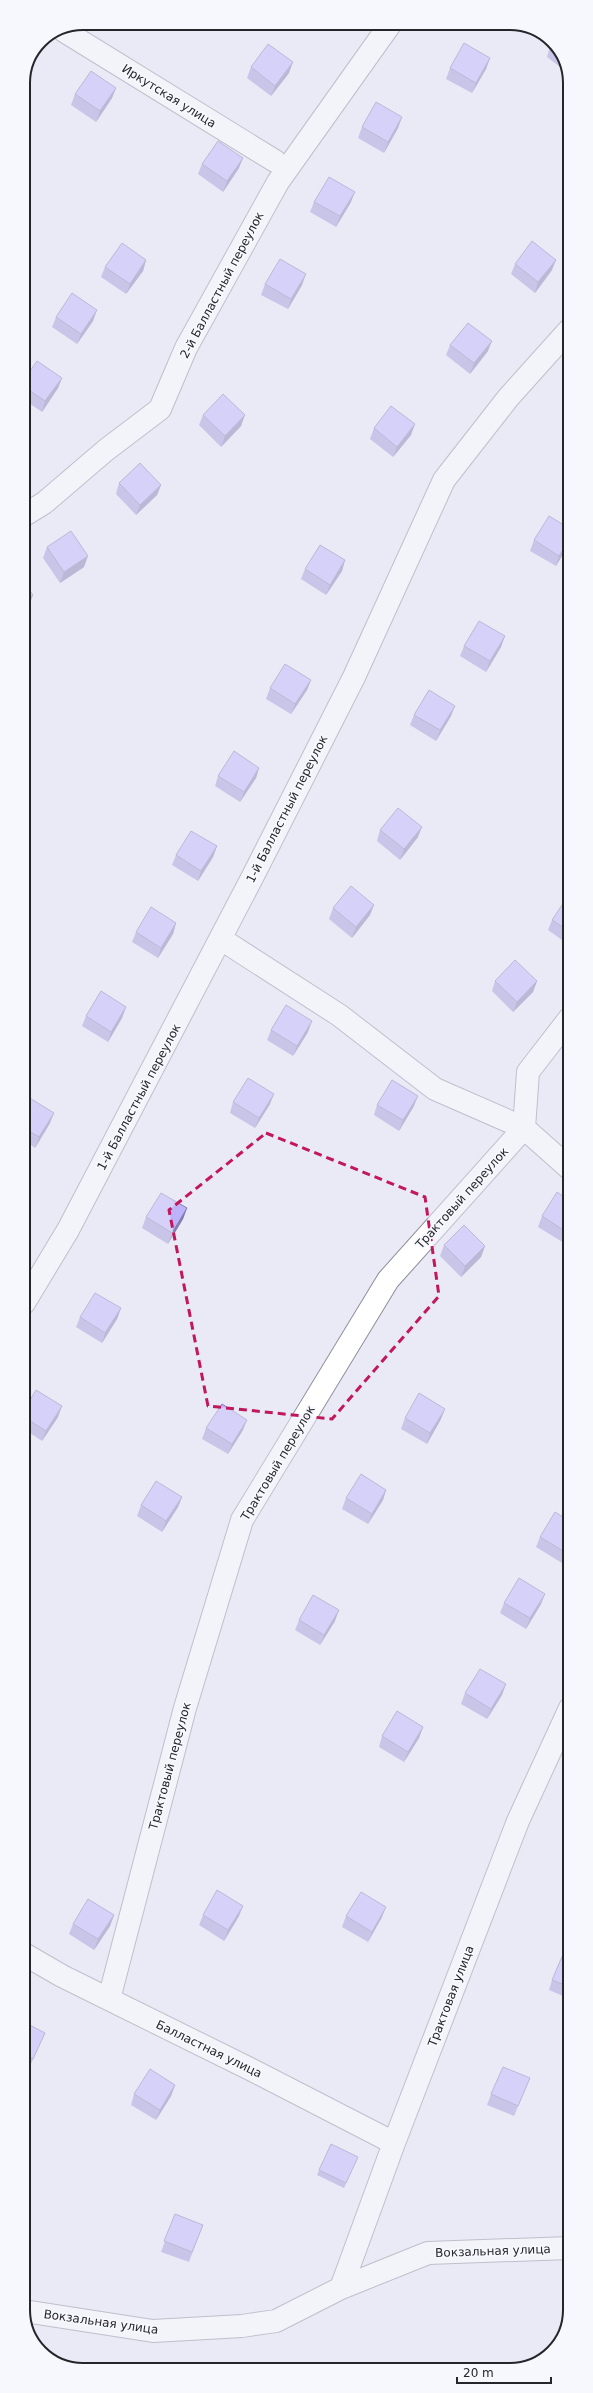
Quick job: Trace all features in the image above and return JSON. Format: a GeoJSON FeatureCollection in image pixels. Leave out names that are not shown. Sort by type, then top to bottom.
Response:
{"type":"FeatureCollection","features":[{"type":"Feature","properties":{"kind":"street","name":"2-й Балластный переулок"},"geometry":{"type":"LineString","coordinates":[[30,512],[44,503],[106,450],[160,409],[186,348],[278,182],[385,30]]}},
{"type":"Feature","properties":{"kind":"street","name":"Иркутская улица"},"geometry":{"type":"LineString","coordinates":[[67,33],[275,161]]}},
{"type":"Feature","properties":{"kind":"street","name":"1-й Балластный переулок"},"geometry":{"type":"LineString","coordinates":[[30,1293],[68,1230],[220,939],[354,677],[444,480],[508,398],[563,337]]}},
{"type":"Feature","properties":{"kind":"street"},"geometry":{"type":"LineString","coordinates":[[220,939],[339,1015],[435,1089],[524,1128],[563,1163]]}},
{"type":"Feature","properties":{"kind":"street"},"geometry":{"type":"LineString","coordinates":[[524,1128],[528,1072],[563,1026]]}},
{"type":"Feature","properties":{"kind":"street","name":"Трактовый переулок"},"geometry":{"type":"LineString","coordinates":[[109,1999],[185,1708],[242,1520],[388,1280],[524,1128]]}},
{"type":"Feature","properties":{"kind":"street","name":"Трактовая улица"},"geometry":{"type":"LineString","coordinates":[[341,2288],[394,2144],[518,1821],[563,1723]]}},
{"type":"Feature","properties":{"kind":"street","name":"Балластная улица"},"geometry":{"type":"LineString","coordinates":[[30,1957],[394,2144]]}},
{"type":"Feature","properties":{"kind":"street","name":"Вокзальная улица"},"geometry":{"type":"LineString","coordinates":[[30,2312],[153,2331],[242,2326],[276,2321],[341,2288],[428,2253],[563,2248]]}},
{"type":"Feature","properties":{"kind":"highlighted area"},"geometry":{"type":"Polygon","coordinates":[[[266,1133],[425,1197],[439,1296],[332,1419],[208,1406],[169,1210],[266,1133]]]}},
{"type":"Feature","properties":{"kind":"building"},"geometry":{"type":"Polygon","coordinates":[[[464,43],[490,58],[476,83],[450,68],[464,43]]]}},
{"type":"Feature","properties":{"kind":"building"},"geometry":{"type":"Polygon","coordinates":[[[268,44],[293,62],[275,86],[251,67],[268,44]]]}},
{"type":"Feature","properties":{"kind":"building"},"geometry":{"type":"Polygon","coordinates":[[[91,71],[116,88],[100,111],[75,94],[91,71]]]}},
{"type":"Feature","properties":{"kind":"building"},"geometry":{"type":"Polygon","coordinates":[[[376,102],[402,117],[388,142],[362,127],[376,102]]]}},
{"type":"Feature","properties":{"kind":"building"},"geometry":{"type":"Polygon","coordinates":[[[218,141],[243,158],[227,181],[202,164],[218,141]]]}},
{"type":"Feature","properties":{"kind":"building"},"geometry":{"type":"Polygon","coordinates":[[[329,177],[355,192],[340,216],[314,202],[329,177]]]}},
{"type":"Feature","properties":{"kind":"building"},"geometry":{"type":"Polygon","coordinates":[[[532,241],[556,260],[538,282],[515,264],[532,241]]]}},
{"type":"Feature","properties":{"kind":"building"},"geometry":{"type":"Polygon","coordinates":[[[122,243],[146,260],[130,284],[105,267],[122,243]]]}},
{"type":"Feature","properties":{"kind":"building"},"geometry":{"type":"Polygon","coordinates":[[[280,259],[306,274],[291,299],[265,284],[280,259]]]}},
{"type":"Feature","properties":{"kind":"building"},"geometry":{"type":"Polygon","coordinates":[[[72,293],[97,310],[81,334],[56,317],[72,293]]]}},
{"type":"Feature","properties":{"kind":"building"},"geometry":{"type":"Polygon","coordinates":[[[468,323],[492,341],[474,363],[450,345],[468,323]]]}},
{"type":"Feature","properties":{"kind":"building"},"geometry":{"type":"Polygon","coordinates":[[[37,361],[62,378],[45,401],[30,391],[30,371],[37,361]]]}},
{"type":"Feature","properties":{"kind":"building"},"geometry":{"type":"Polygon","coordinates":[[[223,394],[245,415],[225,436],[203,415],[223,394]]]}},
{"type":"Feature","properties":{"kind":"building"},"geometry":{"type":"Polygon","coordinates":[[[391,406],[415,424],[397,447],[374,428],[391,406]]]}},
{"type":"Feature","properties":{"kind":"building"},"geometry":{"type":"Polygon","coordinates":[[[140,463],[161,485],[140,505],[119,483],[140,463]]]}},
{"type":"Feature","properties":{"kind":"building"},"geometry":{"type":"Polygon","coordinates":[[[549,516],[563,524],[563,550],[559,556],[534,540],[549,516]]]}},
{"type":"Feature","properties":{"kind":"building"},"geometry":{"type":"Polygon","coordinates":[[[71,531],[88,556],[64,572],[47,547],[71,531]]]}},
{"type":"Feature","properties":{"kind":"building"},"geometry":{"type":"Polygon","coordinates":[[[320,545],[345,560],[330,585],[305,569],[320,545]]]}},
{"type":"Feature","properties":{"kind":"building"},"geometry":{"type":"Polygon","coordinates":[[[479,621],[505,636],[490,661],[464,646],[479,621]]]}},
{"type":"Feature","properties":{"kind":"building"},"geometry":{"type":"Polygon","coordinates":[[[285,664],[311,680],[295,704],[270,688],[285,664]]]}},
{"type":"Feature","properties":{"kind":"building"},"geometry":{"type":"Polygon","coordinates":[[[429,690],[455,706],[440,730],[414,715],[429,690]]]}},
{"type":"Feature","properties":{"kind":"building"},"geometry":{"type":"Polygon","coordinates":[[[234,751],[259,768],[244,792],[218,776],[234,751]]]}},
{"type":"Feature","properties":{"kind":"building"},"geometry":{"type":"Polygon","coordinates":[[[398,808],[422,827],[404,849],[380,830],[398,808]]]}},
{"type":"Feature","properties":{"kind":"building"},"geometry":{"type":"Polygon","coordinates":[[[191,831],[217,846],[201,871],[176,855],[191,831]]]}},
{"type":"Feature","properties":{"kind":"building"},"geometry":{"type":"Polygon","coordinates":[[[351,886],[374,905],[356,927],[333,908],[351,886]]]}},
{"type":"Feature","properties":{"kind":"building"},"geometry":{"type":"Polygon","coordinates":[[[563,904],[563,927],[552,920],[563,904]]]}},
{"type":"Feature","properties":{"kind":"building"},"geometry":{"type":"Polygon","coordinates":[[[151,907],[176,923],[161,948],[136,932],[151,907]]]}},
{"type":"Feature","properties":{"kind":"building"},"geometry":{"type":"Polygon","coordinates":[[[515,960],[537,981],[517,1002],[495,981],[515,960]]]}},
{"type":"Feature","properties":{"kind":"building"},"geometry":{"type":"Polygon","coordinates":[[[101,991],[126,1007],[111,1032],[86,1016],[101,991]]]}},
{"type":"Feature","properties":{"kind":"building"},"geometry":{"type":"Polygon","coordinates":[[[286,1005],[312,1021],[297,1046],[271,1030],[286,1005]]]}},
{"type":"Feature","properties":{"kind":"building"},"geometry":{"type":"Polygon","coordinates":[[[248,1078],[274,1094],[259,1118],[233,1102],[248,1078]]]}},
{"type":"Feature","properties":{"kind":"building"},"geometry":{"type":"Polygon","coordinates":[[[392,1080],[418,1096],[403,1120],[377,1105],[392,1080]]]}},
{"type":"Feature","properties":{"kind":"building"},"geometry":{"type":"Polygon","coordinates":[[[30,1098],[54,1113],[39,1137],[30,1132],[30,1098]]]}},
{"type":"Feature","properties":{"kind":"building"},"geometry":{"type":"Polygon","coordinates":[[[557,1192],[563,1196],[563,1230],[542,1216],[557,1192]]]}},
{"type":"Feature","properties":{"kind":"building"},"geometry":{"type":"Polygon","coordinates":[[[161,1193],[187,1208],[172,1233],[146,1217],[161,1193]]]}},
{"type":"Feature","properties":{"kind":"building"},"geometry":{"type":"Polygon","coordinates":[[[464,1225],[485,1246],[465,1266],[444,1245],[464,1225]]]}},
{"type":"Feature","properties":{"kind":"building"},"geometry":{"type":"Polygon","coordinates":[[[95,1293],[121,1308],[105,1333],[80,1317],[95,1293]]]}},
{"type":"Feature","properties":{"kind":"building"},"geometry":{"type":"Polygon","coordinates":[[[36,1390],[62,1406],[46,1431],[30,1421],[30,1400],[36,1390]]]}},
{"type":"Feature","properties":{"kind":"building"},"geometry":{"type":"Polygon","coordinates":[[[419,1393],[445,1409],[430,1433],[405,1418],[419,1393]]]}},
{"type":"Feature","properties":{"kind":"building"},"geometry":{"type":"Polygon","coordinates":[[[222,1404],[247,1420],[232,1444],[206,1428],[222,1404]]]}},
{"type":"Feature","properties":{"kind":"building"},"geometry":{"type":"Polygon","coordinates":[[[361,1474],[386,1490],[372,1514],[346,1498],[361,1474]]]}},
{"type":"Feature","properties":{"kind":"building"},"geometry":{"type":"Polygon","coordinates":[[[156,1481],[182,1497],[166,1521],[141,1505],[156,1481]]]}},
{"type":"Feature","properties":{"kind":"building"},"geometry":{"type":"Polygon","coordinates":[[[555,1512],[563,1517],[563,1551],[540,1537],[555,1512]]]}},
{"type":"Feature","properties":{"kind":"building"},"geometry":{"type":"Polygon","coordinates":[[[519,1578],[545,1594],[530,1618],[504,1603],[519,1578]]]}},
{"type":"Feature","properties":{"kind":"building"},"geometry":{"type":"Polygon","coordinates":[[[313,1595],[339,1610],[324,1635],[299,1620],[313,1595]]]}},
{"type":"Feature","properties":{"kind":"building"},"geometry":{"type":"Polygon","coordinates":[[[480,1669],[506,1684],[491,1709],[465,1693],[480,1669]]]}},
{"type":"Feature","properties":{"kind":"building"},"geometry":{"type":"Polygon","coordinates":[[[397,1711],[423,1727],[408,1752],[382,1736],[397,1711]]]}},
{"type":"Feature","properties":{"kind":"building"},"geometry":{"type":"Polygon","coordinates":[[[217,1890],[243,1906],[228,1930],[203,1915],[217,1890]]]}},
{"type":"Feature","properties":{"kind":"building"},"geometry":{"type":"Polygon","coordinates":[[[361,1892],[386,1907],[372,1932],[346,1916],[361,1892]]]}},
{"type":"Feature","properties":{"kind":"building"},"geometry":{"type":"Polygon","coordinates":[[[88,1899],[114,1915],[98,1939],[73,1924],[88,1899]]]}},
{"type":"Feature","properties":{"kind":"building"},"geometry":{"type":"Polygon","coordinates":[[[563,1954],[563,1984],[552,1980],[563,1954]]]}},
{"type":"Feature","properties":{"kind":"building"},"geometry":{"type":"Polygon","coordinates":[[[30,2025],[45,2033],[33,2059],[30,2057],[30,2025]]]}},
{"type":"Feature","properties":{"kind":"building"},"geometry":{"type":"Polygon","coordinates":[[[503,2067],[530,2078],[518,2106],[491,2094],[503,2067]]]}},
{"type":"Feature","properties":{"kind":"building"},"geometry":{"type":"Polygon","coordinates":[[[150,2069],[175,2085],[160,2110],[134,2094],[150,2069]]]}},
{"type":"Feature","properties":{"kind":"building"},"geometry":{"type":"Polygon","coordinates":[[[331,2144],[358,2157],[346,2183],[319,2170],[331,2144]]]}},
{"type":"Feature","properties":{"kind":"building"},"geometry":{"type":"Polygon","coordinates":[[[175,2214],[203,2225],[192,2252],[164,2241],[175,2214]]]}}]}
